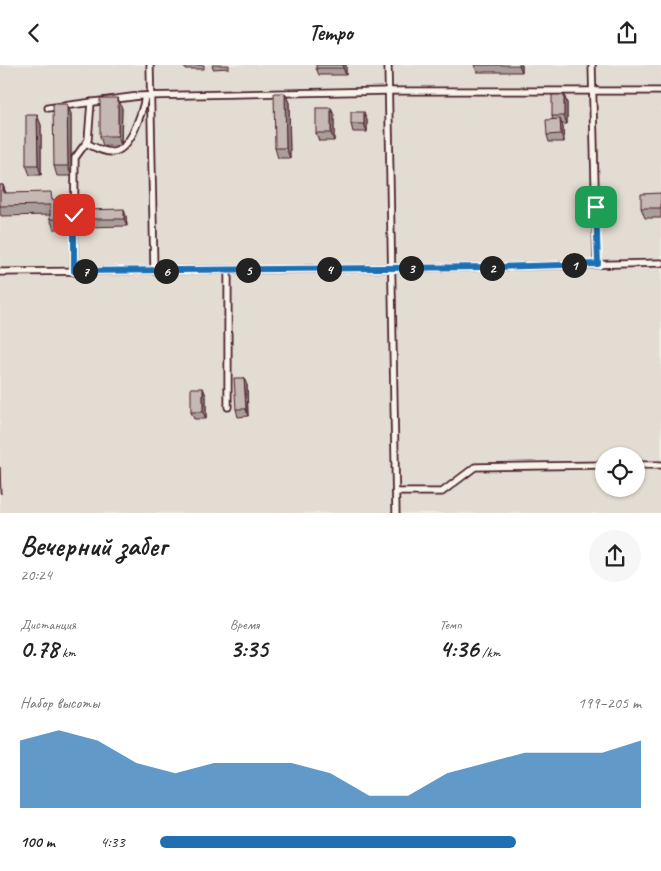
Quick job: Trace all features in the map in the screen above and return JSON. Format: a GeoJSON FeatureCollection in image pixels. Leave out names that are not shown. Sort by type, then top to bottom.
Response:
{"type":"FeatureCollection","features":[{"type":"Feature","properties":{"kind":"lane"},"geometry":{"type":"LineString","coordinates":[[150,65],[148,96],[154,271]]}},
{"type":"Feature","properties":{"kind":"lane"},"geometry":{"type":"LineString","coordinates":[[388,65],[396,513]]}},
{"type":"Feature","properties":{"kind":"lane"},"geometry":{"type":"LineString","coordinates":[[592,65],[598,264]]}},
{"type":"Feature","properties":{"kind":"lane"},"geometry":{"type":"LineString","coordinates":[[48,108],[148,96],[389,91],[661,91]]}},
{"type":"Feature","properties":{"kind":"lane"},"geometry":{"type":"LineString","coordinates":[[86,143],[102,152],[116,152],[126,146],[142,115],[148,96]]}},
{"type":"Feature","properties":{"kind":"lane"},"geometry":{"type":"LineString","coordinates":[[74,271],[75,159],[86,143],[91,102]]}},
{"type":"Feature","properties":{"kind":"lane"},"geometry":{"type":"LineString","coordinates":[[0,272],[661,263]]}},
{"type":"Feature","properties":{"kind":"lane"},"geometry":{"type":"LineString","coordinates":[[228,270],[228,407]]}},
{"type":"Feature","properties":{"kind":"lane"},"geometry":{"type":"LineString","coordinates":[[396,492],[442,492],[475,467],[595,465]]}},
{"type":"Feature","properties":{"kind":"lane"},"geometry":{"type":"LineString","coordinates":[[645,465],[661,465]]}},
{"type":"Feature","properties":{"kind":"shaded area"},"geometry":{"type":"Polygon","coordinates":[[[0,65],[661,65],[661,513],[0,513],[0,65]]]}},
{"type":"Feature","properties":{"kind":"building"},"geometry":{"type":"Polygon","coordinates":[[[316,65],[343,65],[343,68],[316,68],[316,65]]]}},
{"type":"Feature","properties":{"kind":"building"},"geometry":{"type":"Polygon","coordinates":[[[274,93],[285,93],[286,148],[275,148],[274,93]]]}},
{"type":"Feature","properties":{"kind":"building"},"geometry":{"type":"Polygon","coordinates":[[[552,95],[564,95],[564,116],[552,116],[552,95]]]}},
{"type":"Feature","properties":{"kind":"building"},"geometry":{"type":"Polygon","coordinates":[[[100,98],[118,98],[118,136],[100,136],[100,98]]]}},
{"type":"Feature","properties":{"kind":"building"},"geometry":{"type":"Polygon","coordinates":[[[53,104],[67,104],[68,166],[54,166],[53,104]]]}},
{"type":"Feature","properties":{"kind":"building"},"geometry":{"type":"Polygon","coordinates":[[[316,108],[331,108],[331,133],[316,133],[316,108]]]}},
{"type":"Feature","properties":{"kind":"building"},"geometry":{"type":"Polygon","coordinates":[[[351,112],[364,112],[364,124],[351,124],[351,112]]]}},
{"type":"Feature","properties":{"kind":"building"},"geometry":{"type":"Polygon","coordinates":[[[26,115],[37,115],[38,165],[26,165],[26,115]]]}},
{"type":"Feature","properties":{"kind":"building"},"geometry":{"type":"Polygon","coordinates":[[[560,119],[561,134],[547,135],[546,120],[560,119]]]}},
{"type":"Feature","properties":{"kind":"building"},"geometry":{"type":"Polygon","coordinates":[[[0,185],[3,185],[3,193],[51,192],[52,200],[67,200],[67,219],[50,219],[50,205],[0,206],[0,185]]]}},
{"type":"Feature","properties":{"kind":"building"},"geometry":{"type":"Polygon","coordinates":[[[661,193],[661,208],[641,208],[641,194],[661,193]]]}},
{"type":"Feature","properties":{"kind":"building"},"geometry":{"type":"Polygon","coordinates":[[[124,209],[124,219],[84,219],[84,210],[124,209]]]}},
{"type":"Feature","properties":{"kind":"building"},"geometry":{"type":"Polygon","coordinates":[[[234,378],[244,378],[246,409],[236,409],[234,378]]]}},
{"type":"Feature","properties":{"kind":"building"},"geometry":{"type":"Polygon","coordinates":[[[191,388],[203,388],[203,412],[191,412],[191,388]]]}},
{"type":"Feature","properties":{"kind":"route"},"geometry":{"type":"LineString","coordinates":[[74,215],[74,271],[496,267],[598,264],[596,207]]}}]}
